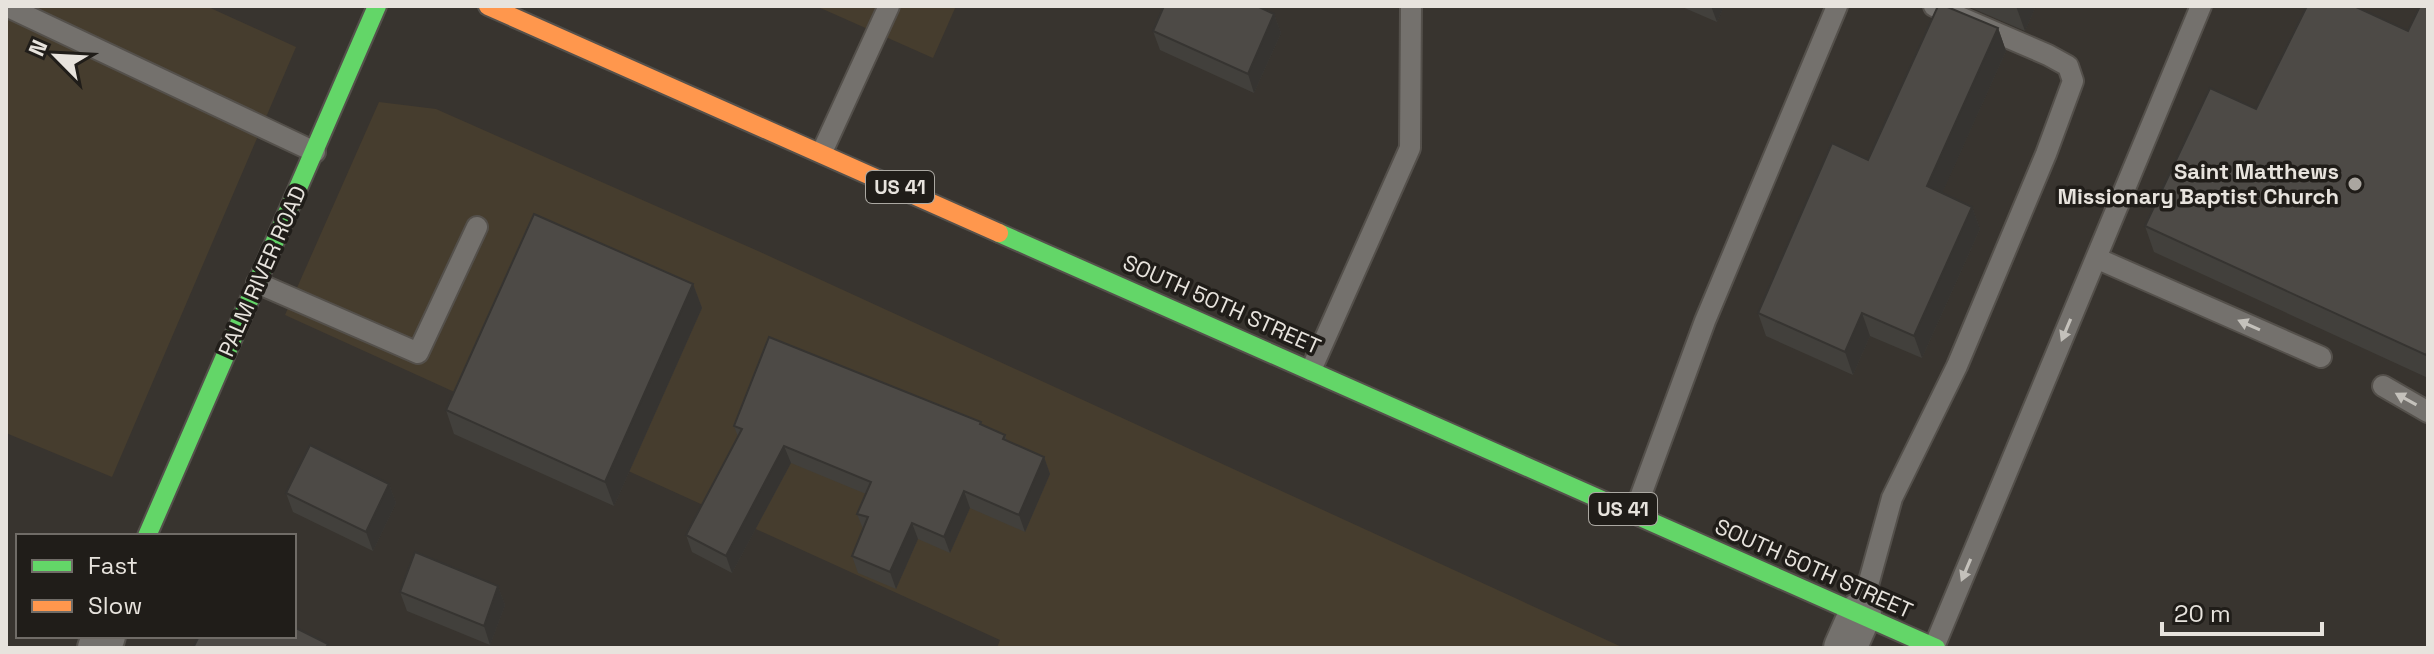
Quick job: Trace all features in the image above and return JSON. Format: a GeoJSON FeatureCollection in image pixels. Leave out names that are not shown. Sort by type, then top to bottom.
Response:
{"type":"FeatureCollection","features":[{"type":"Feature","properties":{"kind":"main road","name":"PALM RIVER ROAD"},"geometry":{"type":"LineString","coordinates":[[148,534],[377,6]]}},
{"type":"Feature","properties":{"kind":"main road","name":"SOUTH 50TH STREET"},"geometry":{"type":"LineString","coordinates":[[488,6],[1634,514],[1853,631],[1935,648]]}},
{"type":"Feature","properties":{"kind":"lane"},"geometry":{"type":"LineString","coordinates":[[6,6],[315,152]]}},
{"type":"Feature","properties":{"kind":"lane"},"geometry":{"type":"LineString","coordinates":[[822,152],[889,6]]}},
{"type":"Feature","properties":{"kind":"lane"},"geometry":{"type":"LineString","coordinates":[[1311,370],[1410,148],[1411,6]]}},
{"type":"Feature","properties":{"kind":"lane"},"geometry":{"type":"LineString","coordinates":[[1634,514],[1705,321],[1837,6]]}},
{"type":"Feature","properties":{"kind":"lane"},"geometry":{"type":"LineString","coordinates":[[1853,631],[1892,498],[1957,366],[2046,154],[2073,81],[2068,66],[2048,55],[1934,6]]}},
{"type":"Feature","properties":{"kind":"lane"},"geometry":{"type":"LineString","coordinates":[[1935,648],[2201,6]]}},
{"type":"Feature","properties":{"kind":"lane"},"geometry":{"type":"LineString","coordinates":[[257,283],[418,353],[477,227]]}},
{"type":"Feature","properties":{"kind":"lane"},"geometry":{"type":"LineString","coordinates":[[2096,258],[2321,357]]}},
{"type":"Feature","properties":{"kind":"lane"},"geometry":{"type":"LineString","coordinates":[[2383,386],[2428,412]]}},
{"type":"Feature","properties":{"kind":"shaded area"},"geometry":{"type":"Polygon","coordinates":[[[6,6],[206,6],[296,47],[112,477],[6,433],[6,6]]]}},
{"type":"Feature","properties":{"kind":"shaded area"},"geometry":{"type":"Polygon","coordinates":[[[816,6],[956,6],[933,58],[816,6]]]}},
{"type":"Feature","properties":{"kind":"shaded area"},"geometry":{"type":"Polygon","coordinates":[[[379,102],[436,109],[758,251],[1624,648],[997,648],[1000,640],[285,315],[379,102]]]}},
{"type":"Feature","properties":{"kind":"building"},"geometry":{"type":"Polygon","coordinates":[[[1164,6],[1257,6],[1274,14],[1248,74],[1153,31],[1164,6]]]}},
{"type":"Feature","properties":{"kind":"building"},"geometry":{"type":"Polygon","coordinates":[[[1938,6],[1945,6],[1998,28],[1927,186],[1972,207],[1914,336],[1862,313],[1845,352],[1758,313],[1832,143],[1868,160],[1938,6]]]}},
{"type":"Feature","properties":{"kind":"building"},"geometry":{"type":"Polygon","coordinates":[[[2307,6],[2354,6],[2408,31],[2420,6],[2428,6],[2426,355],[2145,226],[2210,88],[2256,109],[2307,6]]]}},
{"type":"Feature","properties":{"kind":"building"},"geometry":{"type":"Polygon","coordinates":[[[534,214],[693,284],[605,482],[446,410],[534,214]]]}},
{"type":"Feature","properties":{"kind":"building"},"geometry":{"type":"Polygon","coordinates":[[[769,337],[981,422],[1005,435],[1003,439],[1044,457],[1019,515],[964,491],[944,537],[912,523],[890,572],[852,556],[868,517],[857,514],[871,482],[784,446],[726,556],[686,535],[742,429],[734,426],[769,337]]]}},
{"type":"Feature","properties":{"kind":"building"},"geometry":{"type":"Polygon","coordinates":[[[310,445],[389,484],[366,532],[286,493],[310,445]]]}},
{"type":"Feature","properties":{"kind":"building"},"geometry":{"type":"Polygon","coordinates":[[[415,552],[498,586],[484,626],[400,592],[415,552]]]}},
{"type":"Feature","properties":{"kind":"building"},"geometry":{"type":"Polygon","coordinates":[[[296,628],[328,644],[326,648],[193,648],[198,638],[296,638],[296,628]]]}},
{"type":"Feature","properties":{"kind":"traffic: fast"},"geometry":{"type":"LineString","coordinates":[[148,534],[377,6]]}},
{"type":"Feature","properties":{"kind":"traffic: fast"},"geometry":{"type":"LineString","coordinates":[[999,233],[1936,648]]}},
{"type":"Feature","properties":{"kind":"traffic: slow"},"geometry":{"type":"LineString","coordinates":[[488,6],[999,233]]}},
{"type":"Feature","properties":{"kind":"place","name":"Saint Matthews Missionary Baptist Church"},"geometry":{"type":"Point","coordinates":[2355,184]}}]}
